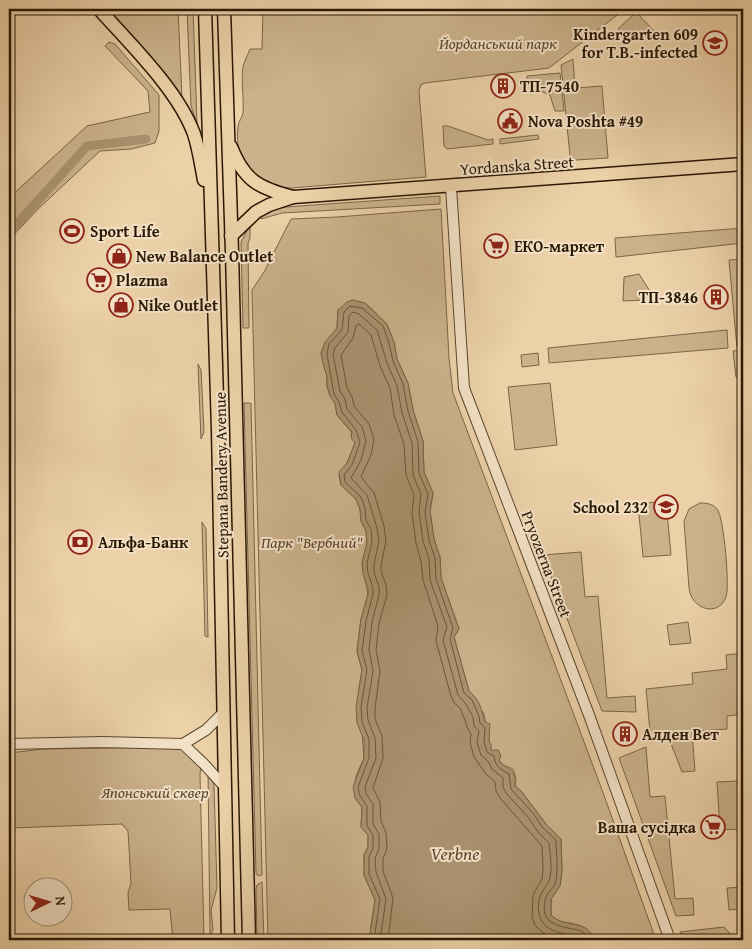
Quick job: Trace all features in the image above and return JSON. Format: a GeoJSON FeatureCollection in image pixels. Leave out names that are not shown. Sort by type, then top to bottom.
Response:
{"type":"FeatureCollection","features":[{"type":"Feature","properties":{"kind":"main road"},"geometry":{"type":"LineString","coordinates":[[99,9],[156,74],[183,111],[194,135],[201,162],[213,250]]}},
{"type":"Feature","properties":{"kind":"main road","name":"Stepana Bandery Avenue"},"geometry":{"type":"LineString","coordinates":[[205,9],[213,250],[228,940]]}},
{"type":"Feature","properties":{"kind":"main road","name":"Stepana Bandery Avenue"},"geometry":{"type":"LineString","coordinates":[[224,9],[250,940]]}},
{"type":"Feature","properties":{"kind":"main road","name":"Yordanska Street"},"geometry":{"type":"LineString","coordinates":[[227,139],[235,159],[249,178],[257,185],[293,197]]}},
{"type":"Feature","properties":{"kind":"main road","name":"Yordanska Street"},"geometry":{"type":"LineString","coordinates":[[231,236],[256,212],[269,205],[293,197],[743,164]]}},
{"type":"Feature","properties":{"kind":"street","name":"Pryozerna Street"},"geometry":{"type":"LineString","coordinates":[[451,186],[464,388],[588,715],[670,940]]}},
{"type":"Feature","properties":{"kind":"street"},"geometry":{"type":"LineString","coordinates":[[9,744],[102,742],[183,744],[206,730],[223,713]]}},
{"type":"Feature","properties":{"kind":"street"},"geometry":{"type":"LineString","coordinates":[[183,744],[224,786]]}},
{"type":"Feature","properties":{"kind":"green space"},"geometry":{"type":"Polygon","coordinates":[[[107,9],[178,9],[182,98],[165,73],[107,9]]]}},
{"type":"Feature","properties":{"kind":"green space"},"geometry":{"type":"Polygon","coordinates":[[[187,9],[193,9],[197,123],[191,106],[187,9]]]}},
{"type":"Feature","properties":{"kind":"green space","name":"Йорданський парк"},"geometry":{"type":"Polygon","coordinates":[[[263,9],[483,9],[509,11],[515,9],[625,9],[549,68],[421,85],[419,91],[426,177],[291,188],[279,187],[268,183],[250,170],[244,161],[237,140],[238,125],[243,113],[243,67],[250,49],[262,49],[263,9]]]}},
{"type":"Feature","properties":{"kind":"green space"},"geometry":{"type":"Polygon","coordinates":[[[636,12],[654,31],[649,36],[645,32],[640,37],[637,34],[633,37],[630,34],[626,37],[618,29],[636,12]]]}},
{"type":"Feature","properties":{"kind":"green space"},"geometry":{"type":"Polygon","coordinates":[[[109,42],[115,44],[159,95],[159,131],[155,143],[131,149],[100,151],[38,209],[9,240],[9,198],[87,126],[150,112],[148,91],[105,46],[109,42]]]}},
{"type":"Feature","properties":{"kind":"green space"},"geometry":{"type":"Polygon","coordinates":[[[573,59],[575,88],[602,86],[608,158],[576,160],[570,156],[561,65],[573,59]]]}},
{"type":"Feature","properties":{"kind":"green space"},"geometry":{"type":"Polygon","coordinates":[[[560,73],[564,111],[555,111],[550,95],[527,85],[527,76],[560,73]]]}},
{"type":"Feature","properties":{"kind":"green space"},"geometry":{"type":"Polygon","coordinates":[[[443,126],[488,140],[493,139],[493,144],[447,149],[444,146],[443,126]]]}},
{"type":"Feature","properties":{"kind":"green space"},"geometry":{"type":"Polygon","coordinates":[[[538,135],[539,139],[500,144],[500,139],[538,135]]]}},
{"type":"Feature","properties":{"kind":"green space"},"geometry":{"type":"Polygon","coordinates":[[[440,196],[440,204],[282,213],[261,219],[260,215],[285,207],[440,196]]]}},
{"type":"Feature","properties":{"kind":"green space","name":"Парк \"Вербний\""},"geometry":{"type":"Polygon","coordinates":[[[441,209],[449,358],[453,393],[601,787],[656,940],[594,940],[582,927],[560,921],[551,915],[551,899],[560,886],[562,871],[561,839],[515,786],[516,779],[513,769],[503,765],[491,750],[484,714],[469,691],[454,637],[459,629],[441,578],[440,557],[434,539],[430,511],[433,493],[424,472],[423,441],[413,410],[408,383],[397,359],[394,342],[376,313],[365,303],[338,310],[337,328],[321,353],[327,376],[327,386],[330,396],[335,403],[337,415],[352,433],[351,435],[355,443],[347,463],[339,476],[341,485],[356,499],[360,509],[361,521],[366,531],[367,543],[362,563],[368,594],[361,619],[357,651],[362,670],[359,688],[364,758],[356,776],[355,798],[362,807],[361,827],[368,835],[368,847],[364,855],[364,875],[375,900],[369,940],[268,940],[252,290],[264,272],[291,219],[441,209]]]}},
{"type":"Feature","properties":{"kind":"green space"},"geometry":{"type":"Polygon","coordinates":[[[250,225],[248,243],[249,328],[243,328],[241,242],[250,225]]]}},
{"type":"Feature","properties":{"kind":"green space"},"geometry":{"type":"Polygon","coordinates":[[[743,228],[743,243],[616,257],[615,238],[743,228]]]}},
{"type":"Feature","properties":{"kind":"green space"},"geometry":{"type":"Polygon","coordinates":[[[743,259],[743,348],[737,348],[729,260],[743,259]]]}},
{"type":"Feature","properties":{"kind":"green space"},"geometry":{"type":"Polygon","coordinates":[[[639,274],[651,293],[644,300],[623,301],[624,277],[639,274]]]}},
{"type":"Feature","properties":{"kind":"green space"},"geometry":{"type":"Polygon","coordinates":[[[727,330],[728,348],[549,363],[548,348],[727,330]]]}},
{"type":"Feature","properties":{"kind":"green space"},"geometry":{"type":"Polygon","coordinates":[[[743,350],[743,377],[736,377],[733,351],[743,350]]]}},
{"type":"Feature","properties":{"kind":"green space"},"geometry":{"type":"Polygon","coordinates":[[[538,353],[539,365],[522,367],[521,355],[538,353]]]}},
{"type":"Feature","properties":{"kind":"green space"},"geometry":{"type":"Polygon","coordinates":[[[198,364],[201,370],[204,432],[201,439],[198,364]]]}},
{"type":"Feature","properties":{"kind":"green space"},"geometry":{"type":"Polygon","coordinates":[[[550,383],[557,445],[515,450],[508,387],[550,383]]]}},
{"type":"Feature","properties":{"kind":"green space"},"geometry":{"type":"Polygon","coordinates":[[[244,403],[251,403],[262,875],[258,876],[256,873],[244,403]]]}},
{"type":"Feature","properties":{"kind":"green space"},"geometry":{"type":"Polygon","coordinates":[[[666,501],[671,555],[643,557],[638,504],[666,501]]]}},
{"type":"Feature","properties":{"kind":"green space"},"geometry":{"type":"Polygon","coordinates":[[[700,503],[714,506],[720,514],[726,552],[726,597],[722,604],[711,609],[699,606],[694,601],[689,588],[684,521],[689,509],[700,503]]]}},
{"type":"Feature","properties":{"kind":"green space"},"geometry":{"type":"Polygon","coordinates":[[[202,522],[206,529],[208,637],[205,636],[202,522]]]}},
{"type":"Feature","properties":{"kind":"green space"},"geometry":{"type":"Polygon","coordinates":[[[581,552],[585,597],[598,596],[607,698],[635,696],[636,712],[602,711],[543,555],[581,552]]]}},
{"type":"Feature","properties":{"kind":"green space"},"geometry":{"type":"Polygon","coordinates":[[[688,622],[691,643],[670,645],[667,625],[688,622]]]}},
{"type":"Feature","properties":{"kind":"green space"},"geometry":{"type":"Polygon","coordinates":[[[743,653],[743,714],[727,716],[727,729],[692,732],[695,771],[682,772],[668,736],[651,742],[646,689],[693,684],[692,673],[727,669],[726,655],[743,653]]]}},
{"type":"Feature","properties":{"kind":"green space","name":"Японський сквер"},"geometry":{"type":"Polygon","coordinates":[[[174,747],[181,749],[201,766],[204,940],[173,940],[170,909],[129,910],[128,893],[131,883],[128,831],[122,824],[9,828],[9,753],[43,749],[174,747]]]}},
{"type":"Feature","properties":{"kind":"green space"},"geometry":{"type":"Polygon","coordinates":[[[646,747],[650,797],[665,796],[675,899],[693,898],[694,915],[676,916],[619,758],[646,747]]]}},
{"type":"Feature","properties":{"kind":"green space"},"geometry":{"type":"Polygon","coordinates":[[[208,771],[214,785],[217,888],[211,910],[213,930],[210,936],[208,771]]]}},
{"type":"Feature","properties":{"kind":"green space"},"geometry":{"type":"Polygon","coordinates":[[[738,781],[740,829],[720,830],[717,782],[738,781]]]}},
{"type":"Feature","properties":{"kind":"green space"},"geometry":{"type":"Polygon","coordinates":[[[262,882],[264,940],[257,940],[256,889],[257,885],[262,882]]]}},
{"type":"Feature","properties":{"kind":"green space"},"geometry":{"type":"Polygon","coordinates":[[[742,887],[743,909],[729,910],[727,888],[742,887]]]}},
{"type":"Feature","properties":{"kind":"green space"},"geometry":{"type":"Polygon","coordinates":[[[724,927],[736,940],[682,940],[680,932],[724,927]]]}},
{"type":"Feature","properties":{"kind":"water","name":"Verbne"},"geometry":{"type":"Polygon","coordinates":[[[353,300],[365,303],[387,324],[394,342],[397,359],[408,383],[413,410],[423,441],[424,472],[433,493],[430,511],[434,539],[440,557],[441,578],[459,629],[454,637],[469,691],[479,704],[484,721],[490,724],[489,741],[491,750],[498,750],[501,755],[499,761],[513,772],[515,786],[561,839],[562,871],[560,886],[551,899],[551,915],[562,922],[587,929],[594,940],[369,940],[375,900],[364,875],[364,855],[368,847],[368,835],[361,827],[362,807],[355,798],[353,787],[364,758],[364,740],[357,723],[356,707],[362,670],[357,651],[361,619],[368,594],[362,563],[367,543],[360,509],[356,499],[341,485],[339,472],[347,463],[355,443],[351,438],[352,432],[337,415],[335,403],[330,396],[327,386],[327,376],[321,353],[325,342],[337,328],[338,310],[347,302],[353,300]]]}},
{"type":"Feature","properties":{"kind":"waterway"},"geometry":{"type":"LineString","coordinates":[[9,233],[87,146],[146,139]]}},
{"type":"Feature","properties":{"kind":"place","name":"Kindergarten 609 for T.B.-infected"},"geometry":{"type":"Point","coordinates":[715,43]}},
{"type":"Feature","properties":{"kind":"place","name":"ТП-7540"},"geometry":{"type":"Point","coordinates":[503,86]}},
{"type":"Feature","properties":{"kind":"place","name":"Nova Poshta #49"},"geometry":{"type":"Point","coordinates":[510,121]}},
{"type":"Feature","properties":{"kind":"place","name":"Sport Life"},"geometry":{"type":"Point","coordinates":[72,231]}},
{"type":"Feature","properties":{"kind":"place","name":"ЕКО-маркет"},"geometry":{"type":"Point","coordinates":[496,246]}},
{"type":"Feature","properties":{"kind":"place","name":"New Balance Outlet"},"geometry":{"type":"Point","coordinates":[119,256]}},
{"type":"Feature","properties":{"kind":"place","name":"Plazma"},"geometry":{"type":"Point","coordinates":[99,280]}},
{"type":"Feature","properties":{"kind":"place","name":"ТП-3846"},"geometry":{"type":"Point","coordinates":[716,297]}},
{"type":"Feature","properties":{"kind":"place","name":"Nike Outlet"},"geometry":{"type":"Point","coordinates":[121,305]}},
{"type":"Feature","properties":{"kind":"place","name":"School 232"},"geometry":{"type":"Point","coordinates":[666,507]}},
{"type":"Feature","properties":{"kind":"place","name":"Альфа-Банк"},"geometry":{"type":"Point","coordinates":[80,542]}},
{"type":"Feature","properties":{"kind":"place","name":"Алден Вет"},"geometry":{"type":"Point","coordinates":[625,734]}},
{"type":"Feature","properties":{"kind":"place","name":"Ваша сусідка"},"geometry":{"type":"Point","coordinates":[713,827]}}]}
